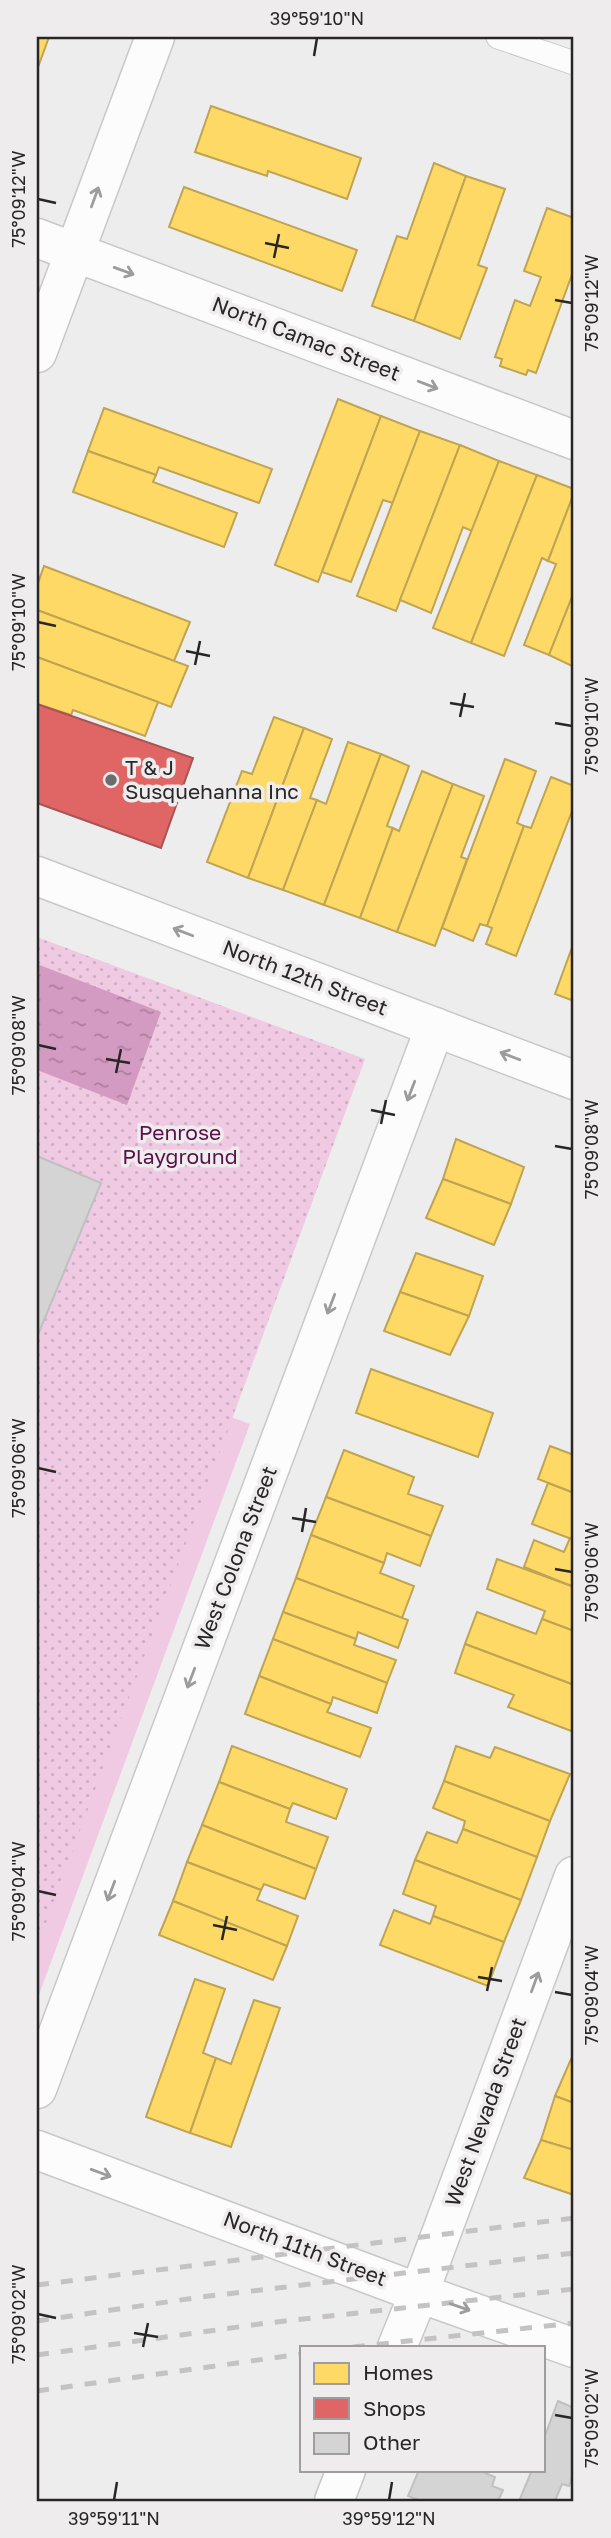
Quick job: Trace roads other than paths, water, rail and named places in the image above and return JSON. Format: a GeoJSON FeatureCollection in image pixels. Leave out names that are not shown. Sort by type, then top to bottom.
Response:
{"type":"FeatureCollection","features":[{"type":"Feature","properties":{"kind":"street"},"geometry":{"type":"LineString","coordinates":[[37,353],[155,37]]}},
{"type":"Feature","properties":{"kind":"street","name":"North Camac Street"},"geometry":{"type":"LineString","coordinates":[[37,239],[574,440]]}},
{"type":"Feature","properties":{"kind":"street","name":"North 12th Street"},"geometry":{"type":"LineString","coordinates":[[37,876],[574,1080]]}},
{"type":"Feature","properties":{"kind":"street","name":"West Colona Street"},"geometry":{"type":"LineString","coordinates":[[37,2089],[435,1027]]}},
{"type":"Feature","properties":{"kind":"street","name":"West Nevada Street"},"geometry":{"type":"LineString","coordinates":[[397,2346],[574,1876]]}},
{"type":"Feature","properties":{"kind":"street","name":"North 11th Street"},"geometry":{"type":"LineString","coordinates":[[37,2150],[574,2348]]}},
{"type":"Feature","properties":{"kind":"street"},"geometry":{"type":"LineString","coordinates":[[334,2501],[345,2472]]}},
{"type":"Feature","properties":{"kind":"lane"},"geometry":{"type":"LineString","coordinates":[[498,37],[574,63]]}},
{"type":"Feature","properties":{"kind":"water"},"geometry":{"type":"Polygon","coordinates":[[[37,964],[161,1012],[127,1105],[37,1070],[37,964]]]}},
{"type":"Feature","properties":{"kind":"railway"},"geometry":{"type":"LineString","coordinates":[[37,2285],[574,2218]]}},
{"type":"Feature","properties":{"kind":"railway"},"geometry":{"type":"LineString","coordinates":[[37,2321],[201,2297],[574,2253]]}},
{"type":"Feature","properties":{"kind":"railway"},"geometry":{"type":"LineString","coordinates":[[37,2355],[267,2323],[574,2289]]}},
{"type":"Feature","properties":{"kind":"railway"},"geometry":{"type":"LineString","coordinates":[[362,2346],[574,2323]]}},
{"type":"Feature","properties":{"kind":"railway"},"geometry":{"type":"LineString","coordinates":[[37,2391],[300,2354]]}},
{"type":"Feature","properties":{"kind":"place","name":"T & J Susquehanna Inc"},"geometry":{"type":"Point","coordinates":[111,780]}},
{"type":"Feature","properties":{"kind":"park label","name":"Penrose Playground"},"geometry":{"type":"Point","coordinates":[180,1145]}}]}
